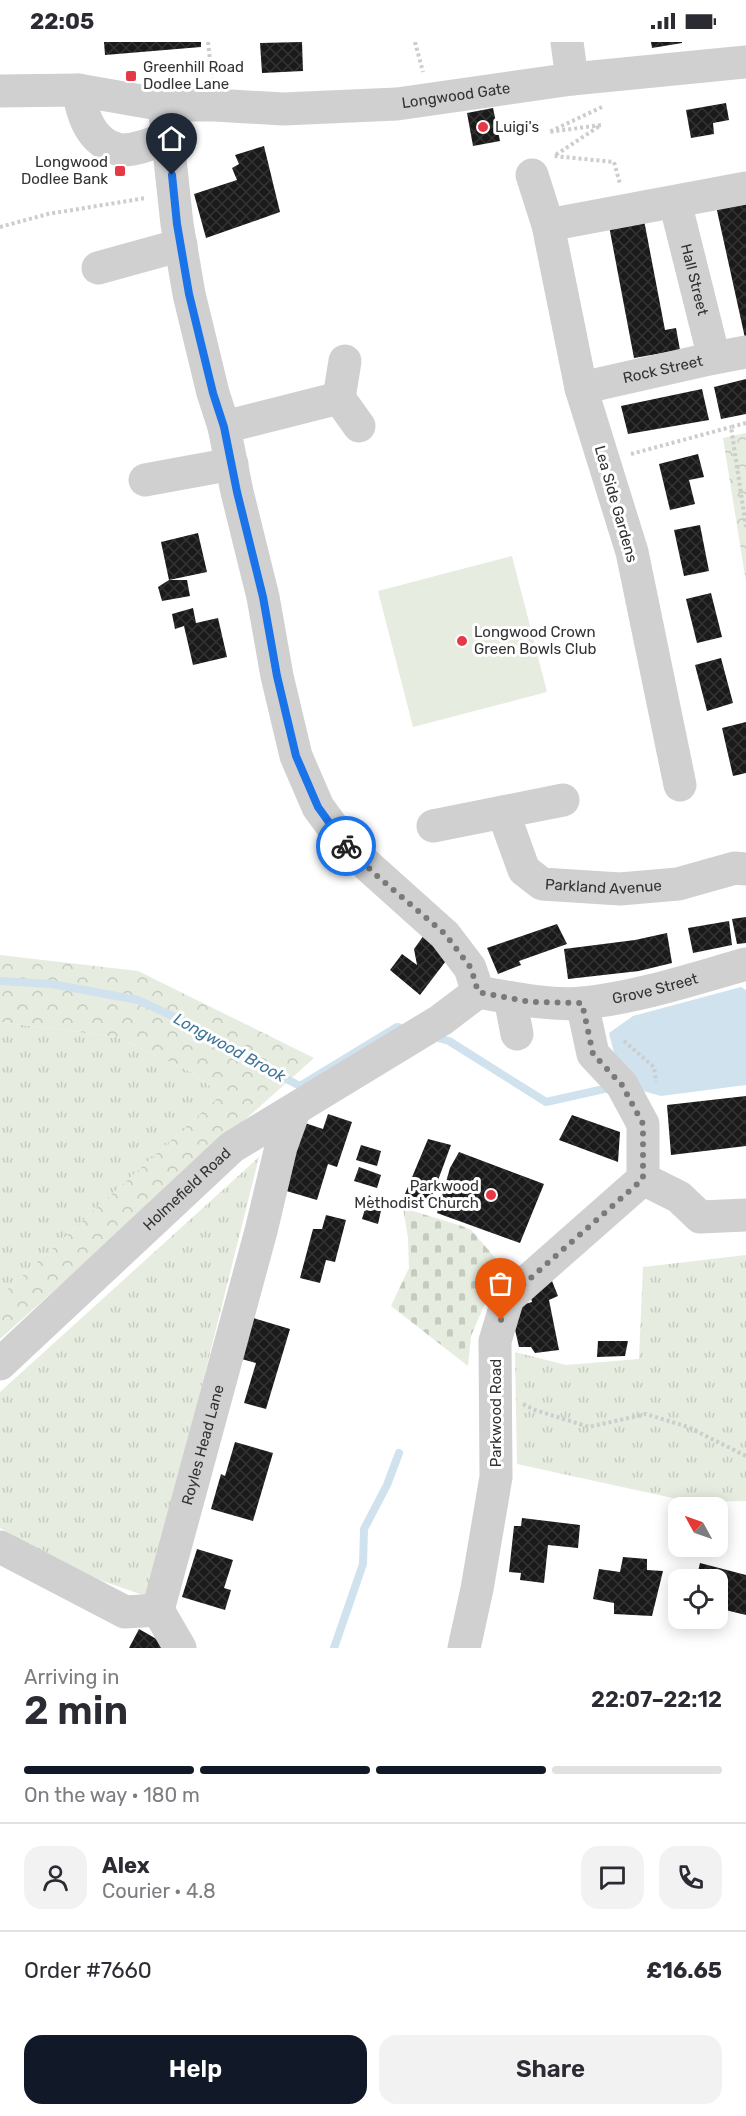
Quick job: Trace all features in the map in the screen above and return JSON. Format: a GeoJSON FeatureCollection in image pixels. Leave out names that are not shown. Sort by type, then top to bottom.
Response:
{"type":"FeatureCollection","features":[{"type":"Feature","properties":{"kind":"street"},"geometry":{"type":"LineString","coordinates":[[567,42],[573,79]]}},
{"type":"Feature","properties":{"kind":"street","name":"Longwood Gate"},"geometry":{"type":"LineString","coordinates":[[0,91],[78,90],[164,105],[284,109],[397,104],[573,79],[746,62]]}},
{"type":"Feature","properties":{"kind":"street"},"geometry":{"type":"LineString","coordinates":[[78,90],[83,114],[90,129],[104,143],[120,151],[143,147],[168,137]]}},
{"type":"Feature","properties":{"kind":"street"},"geometry":{"type":"LineString","coordinates":[[164,105],[189,294],[213,393],[224,427],[296,756],[318,807],[348,848],[445,934],[474,980]]}},
{"type":"Feature","properties":{"kind":"street","name":"Lea Side Gardens"},"geometry":{"type":"LineString","coordinates":[[532,175],[548,225],[581,388],[632,552],[680,785]]}},
{"type":"Feature","properties":{"kind":"street"},"geometry":{"type":"LineString","coordinates":[[548,225],[746,188]]}},
{"type":"Feature","properties":{"kind":"street","name":"Hall Street"},"geometry":{"type":"LineString","coordinates":[[675,202],[714,358]]}},
{"type":"Feature","properties":{"kind":"street"},"geometry":{"type":"LineString","coordinates":[[98,268],[181,244]]}},
{"type":"Feature","properties":{"kind":"street","name":"Rock Street"},"geometry":{"type":"LineString","coordinates":[[581,388],[746,352]]}},
{"type":"Feature","properties":{"kind":"street"},"geometry":{"type":"LineString","coordinates":[[345,361],[339,398],[359,426]]}},
{"type":"Feature","properties":{"kind":"street"},"geometry":{"type":"LineString","coordinates":[[224,427],[339,398]]}},
{"type":"Feature","properties":{"kind":"street"},"geometry":{"type":"LineString","coordinates":[[145,480],[232,464]]}},
{"type":"Feature","properties":{"kind":"street"},"geometry":{"type":"LineString","coordinates":[[433,826],[563,800]]}},
{"type":"Feature","properties":{"kind":"street","name":"Parkland Avenue"},"geometry":{"type":"LineString","coordinates":[[503,812],[524,870],[542,884],[620,889],[678,884],[735,868],[746,869]]}},
{"type":"Feature","properties":{"kind":"street","name":"Grove Street"},"geometry":{"type":"LineString","coordinates":[[474,980],[510,998],[530,1002],[582,1003],[659,989],[746,964]]}},
{"type":"Feature","properties":{"kind":"street","name":"Holmefield Road"},"geometry":{"type":"LineString","coordinates":[[0,1364],[232,1147],[441,1020],[474,980]]}},
{"type":"Feature","properties":{"kind":"street"},"geometry":{"type":"LineString","coordinates":[[510,998],[517,1034]]}},
{"type":"Feature","properties":{"kind":"street"},"geometry":{"type":"LineString","coordinates":[[582,1003],[593,1054],[622,1085],[643,1124],[643,1179],[679,1197],[700,1217],[746,1215]]}},
{"type":"Feature","properties":{"kind":"street","name":"Royles Head Lane"},"geometry":{"type":"LineString","coordinates":[[158,1610],[261,1231],[281,1147],[294,1111]]}},
{"type":"Feature","properties":{"kind":"street","name":"Parkwood Road"},"geometry":{"type":"LineString","coordinates":[[465,1648],[496,1477],[495,1341],[508,1298],[643,1179]]}},
{"type":"Feature","properties":{"kind":"street"},"geometry":{"type":"LineString","coordinates":[[0,1547],[125,1612],[158,1610],[180,1648]]}},
{"type":"Feature","properties":{"kind":"path"},"geometry":{"type":"LineString","coordinates":[[616,74],[612,102],[549,132],[601,125],[554,156],[614,162],[626,211]]}},
{"type":"Feature","properties":{"kind":"path"},"geometry":{"type":"LineString","coordinates":[[0,226],[48,214],[174,194]]}},
{"type":"Feature","properties":{"kind":"path"},"geometry":{"type":"LineString","coordinates":[[604,461],[746,423]]}},
{"type":"Feature","properties":{"kind":"path"},"geometry":{"type":"LineString","coordinates":[[731,427],[746,527]]}},
{"type":"Feature","properties":{"kind":"path"},"geometry":{"type":"LineString","coordinates":[[496,1389],[535,1410],[589,1427],[646,1414],[688,1427],[746,1456]]}},
{"type":"Feature","properties":{"kind":"green space"},"geometry":{"type":"Polygon","coordinates":[[[746,433],[746,582],[723,438],[746,433]]]}},
{"type":"Feature","properties":{"kind":"green space","name":"Longwood Crown Green Bowls Club"},"geometry":{"type":"Polygon","coordinates":[[[512,556],[547,692],[413,727],[378,591],[512,556]]]}},
{"type":"Feature","properties":{"kind":"green space"},"geometry":{"type":"Polygon","coordinates":[[[0,955],[138,971],[314,1058],[0,1339],[0,1296],[221,1095],[193,1073],[117,1037],[0,1022],[0,955]]]}},
{"type":"Feature","properties":{"kind":"green space"},"geometry":{"type":"Polygon","coordinates":[[[0,1022],[117,1037],[193,1073],[221,1095],[0,1296],[0,1022]]]}},
{"type":"Feature","properties":{"kind":"green space"},"geometry":{"type":"Polygon","coordinates":[[[259,1157],[149,1597],[82,1574],[0,1528],[0,1392],[259,1157]]]}},
{"type":"Feature","properties":{"kind":"green space"},"geometry":{"type":"Polygon","coordinates":[[[403,1208],[471,1230],[511,1276],[486,1301],[471,1336],[468,1366],[391,1306],[409,1268],[408,1238],[403,1208]]]}},
{"type":"Feature","properties":{"kind":"green space"},"geometry":{"type":"Polygon","coordinates":[[[746,1255],[746,1501],[728,1501],[728,1497],[668,1497],[517,1464],[515,1352],[566,1365],[639,1359],[643,1267],[746,1255]]]}},
{"type":"Feature","properties":{"kind":"water"},"geometry":{"type":"Polygon","coordinates":[[[741,987],[746,990],[746,1085],[661,1096],[622,1085],[609,1033],[633,1016],[741,987]]]}},
{"type":"Feature","properties":{"kind":"building"},"geometry":{"type":"Polygon","coordinates":[[[104,42],[201,42],[201,47],[105,55],[104,42]]]}},
{"type":"Feature","properties":{"kind":"building"},"geometry":{"type":"Polygon","coordinates":[[[302,42],[303,71],[262,73],[260,43],[302,42]]]}},
{"type":"Feature","properties":{"kind":"building"},"geometry":{"type":"Polygon","coordinates":[[[651,42],[682,42],[682,43],[652,48],[651,42]]]}},
{"type":"Feature","properties":{"kind":"building"},"geometry":{"type":"Polygon","coordinates":[[[726,103],[729,120],[713,123],[714,134],[691,138],[686,110],[726,103]]]}},
{"type":"Feature","properties":{"kind":"building","name":"Luigi's"},"geometry":{"type":"Polygon","coordinates":[[[493,108],[500,141],[473,146],[467,113],[493,108]]]}},
{"type":"Feature","properties":{"kind":"building"},"geometry":{"type":"Polygon","coordinates":[[[264,146],[280,212],[206,238],[194,194],[237,180],[232,168],[239,164],[235,155],[264,146]]]}},
{"type":"Feature","properties":{"kind":"building"},"geometry":{"type":"Polygon","coordinates":[[[746,200],[746,338],[745,338],[716,206],[746,200]]]}},
{"type":"Feature","properties":{"kind":"building"},"geometry":{"type":"Polygon","coordinates":[[[644,220],[665,330],[676,328],[680,350],[634,358],[609,226],[644,220]]]}},
{"type":"Feature","properties":{"kind":"building"},"geometry":{"type":"Polygon","coordinates":[[[746,379],[746,414],[721,419],[714,387],[746,379]]]}},
{"type":"Feature","properties":{"kind":"building"},"geometry":{"type":"Polygon","coordinates":[[[702,389],[709,420],[628,434],[621,406],[702,389]]]}},
{"type":"Feature","properties":{"kind":"building"},"geometry":{"type":"Polygon","coordinates":[[[698,454],[704,477],[689,480],[695,504],[670,510],[659,464],[698,454]]]}},
{"type":"Feature","properties":{"kind":"building"},"geometry":{"type":"Polygon","coordinates":[[[700,525],[709,571],[684,576],[674,530],[700,525]]]}},
{"type":"Feature","properties":{"kind":"building"},"geometry":{"type":"Polygon","coordinates":[[[198,533],[207,572],[169,580],[161,542],[198,533]]]}},
{"type":"Feature","properties":{"kind":"building"},"geometry":{"type":"Polygon","coordinates":[[[169,580],[187,580],[190,596],[162,601],[158,587],[169,580]]]}},
{"type":"Feature","properties":{"kind":"building"},"geometry":{"type":"Polygon","coordinates":[[[711,593],[722,637],[697,643],[686,599],[711,593]]]}},
{"type":"Feature","properties":{"kind":"building"},"geometry":{"type":"Polygon","coordinates":[[[193,608],[196,623],[218,618],[227,657],[193,665],[184,626],[175,629],[172,614],[193,608]]]}},
{"type":"Feature","properties":{"kind":"building"},"geometry":{"type":"Polygon","coordinates":[[[721,658],[733,703],[707,711],[695,665],[721,658]]]}},
{"type":"Feature","properties":{"kind":"building"},"geometry":{"type":"Polygon","coordinates":[[[746,722],[746,773],[733,776],[722,728],[746,722]]]}},
{"type":"Feature","properties":{"kind":"building"},"geometry":{"type":"Polygon","coordinates":[[[746,917],[746,943],[737,944],[732,919],[746,917]]]}},
{"type":"Feature","properties":{"kind":"building"},"geometry":{"type":"Polygon","coordinates":[[[729,921],[732,945],[693,953],[688,928],[729,921]]]}},
{"type":"Feature","properties":{"kind":"building"},"geometry":{"type":"Polygon","coordinates":[[[557,924],[567,944],[519,961],[521,965],[498,974],[487,948],[557,924]]]}},
{"type":"Feature","properties":{"kind":"building"},"geometry":{"type":"Polygon","coordinates":[[[667,933],[672,963],[639,971],[568,979],[564,949],[635,940],[667,933]]]}},
{"type":"Feature","properties":{"kind":"building"},"geometry":{"type":"Polygon","coordinates":[[[424,935],[452,953],[420,995],[390,970],[402,954],[417,965],[414,949],[424,935]]]}},
{"type":"Feature","properties":{"kind":"building"},"geometry":{"type":"Polygon","coordinates":[[[746,1096],[746,1146],[671,1155],[667,1105],[746,1096]]]}},
{"type":"Feature","properties":{"kind":"building"},"geometry":{"type":"Polygon","coordinates":[[[328,1114],[352,1122],[337,1167],[328,1164],[317,1200],[283,1190],[305,1123],[323,1129],[328,1114]]]}},
{"type":"Feature","properties":{"kind":"building"},"geometry":{"type":"Polygon","coordinates":[[[572,1115],[620,1132],[618,1162],[559,1140],[572,1115]]]}},
{"type":"Feature","properties":{"kind":"building"},"geometry":{"type":"Polygon","coordinates":[[[428,1139],[451,1145],[430,1202],[405,1194],[428,1139]]]}},
{"type":"Feature","properties":{"kind":"building"},"geometry":{"type":"Polygon","coordinates":[[[361,1145],[381,1151],[377,1166],[356,1160],[361,1145]]]}},
{"type":"Feature","properties":{"kind":"building","name":"Parkwood Methodist Church"},"geometry":{"type":"Polygon","coordinates":[[[459,1152],[544,1184],[520,1243],[437,1213],[450,1168],[459,1152]]]}},
{"type":"Feature","properties":{"kind":"building"},"geometry":{"type":"Polygon","coordinates":[[[359,1167],[381,1175],[377,1188],[354,1181],[359,1167]]]}},
{"type":"Feature","properties":{"kind":"building"},"geometry":{"type":"Polygon","coordinates":[[[369,1195],[382,1206],[378,1224],[362,1219],[369,1195]]]}},
{"type":"Feature","properties":{"kind":"building"},"geometry":{"type":"Polygon","coordinates":[[[326,1215],[346,1220],[335,1262],[326,1260],[320,1283],[300,1278],[313,1229],[322,1229],[326,1215]]]}},
{"type":"Feature","properties":{"kind":"building"},"geometry":{"type":"Polygon","coordinates":[[[552,1281],[558,1296],[549,1300],[559,1350],[535,1353],[531,1347],[519,1347],[510,1308],[532,1302],[529,1290],[552,1281]]]}},
{"type":"Feature","properties":{"kind":"building"},"geometry":{"type":"Polygon","coordinates":[[[250,1317],[290,1329],[266,1409],[244,1403],[256,1363],[238,1358],[250,1317]]]}},
{"type":"Feature","properties":{"kind":"building"},"geometry":{"type":"Polygon","coordinates":[[[598,1341],[628,1341],[625,1356],[597,1357],[598,1341]]]}},
{"type":"Feature","properties":{"kind":"building"},"geometry":{"type":"Polygon","coordinates":[[[235,1442],[273,1453],[253,1521],[211,1509],[221,1474],[225,1476],[235,1442]]]}},
{"type":"Feature","properties":{"kind":"building"},"geometry":{"type":"Polygon","coordinates":[[[522,1518],[580,1525],[578,1548],[548,1545],[544,1583],[520,1580],[521,1573],[509,1572],[514,1526],[521,1526],[522,1518]]]}},
{"type":"Feature","properties":{"kind":"building"},"geometry":{"type":"Polygon","coordinates":[[[197,1549],[233,1560],[224,1588],[231,1590],[225,1610],[182,1597],[197,1549]]]}},
{"type":"Feature","properties":{"kind":"building"},"geometry":{"type":"Polygon","coordinates":[[[623,1557],[647,1559],[647,1570],[663,1571],[652,1616],[614,1614],[614,1603],[593,1599],[599,1569],[620,1572],[623,1557]]]}},
{"type":"Feature","properties":{"kind":"building"},"geometry":{"type":"Polygon","coordinates":[[[700,1563],[723,1569],[699,1569],[700,1563]]]}},
{"type":"Feature","properties":{"kind":"building"},"geometry":{"type":"Polygon","coordinates":[[[728,1570],[746,1575],[746,1615],[728,1611],[728,1570]]]}},
{"type":"Feature","properties":{"kind":"building"},"geometry":{"type":"Polygon","coordinates":[[[139,1629],[167,1645],[166,1648],[129,1648],[139,1629]]]}},
{"type":"Feature","properties":{"kind":"waterway","name":"Longwood Brook"},"geometry":{"type":"LineString","coordinates":[[0,981],[52,984],[138,1000],[194,1026],[300,1086],[397,1027],[405,1029]]}},
{"type":"Feature","properties":{"kind":"waterway","name":"Longwood Brook"},"geometry":{"type":"LineString","coordinates":[[431,1036],[449,1041],[546,1102],[613,1087]]}},
{"type":"Feature","properties":{"kind":"waterway"},"geometry":{"type":"LineString","coordinates":[[334,1648],[363,1564],[364,1529],[387,1485],[399,1453]]}},
{"type":"Feature","properties":{"kind":"way so far"},"geometry":{"type":"LineString","coordinates":[[346,846],[445,934],[471,968],[478,992],[530,1002],[582,1003],[593,1054],[622,1085],[643,1124],[643,1179],[508,1298],[501,1320]]}},
{"type":"Feature","properties":{"kind":"place","name":"Greenhill Road Dodlee Lane"},"geometry":{"type":"Point","coordinates":[131,76]}},
{"type":"Feature","properties":{"kind":"place","name":"Luigi's"},"geometry":{"type":"Point","coordinates":[483,127]}},
{"type":"Feature","properties":{"kind":"place","name":"Longwood Dodlee Bank"},"geometry":{"type":"Point","coordinates":[120,171]}},
{"type":"Feature","properties":{"kind":"place","name":"Longwood Crown Green Bowls Club"},"geometry":{"type":"Point","coordinates":[462,641]}},
{"type":"Feature","properties":{"kind":"place","name":"Parkwood Methodist Church"},"geometry":{"type":"Point","coordinates":[491,1195]}},
{"type":"Feature","properties":{"kind":"route"},"geometry":{"type":"LineString","coordinates":[[172,175],[177,224],[189,294],[213,393],[224,427],[296,756],[318,807],[346,846]]}}]}
